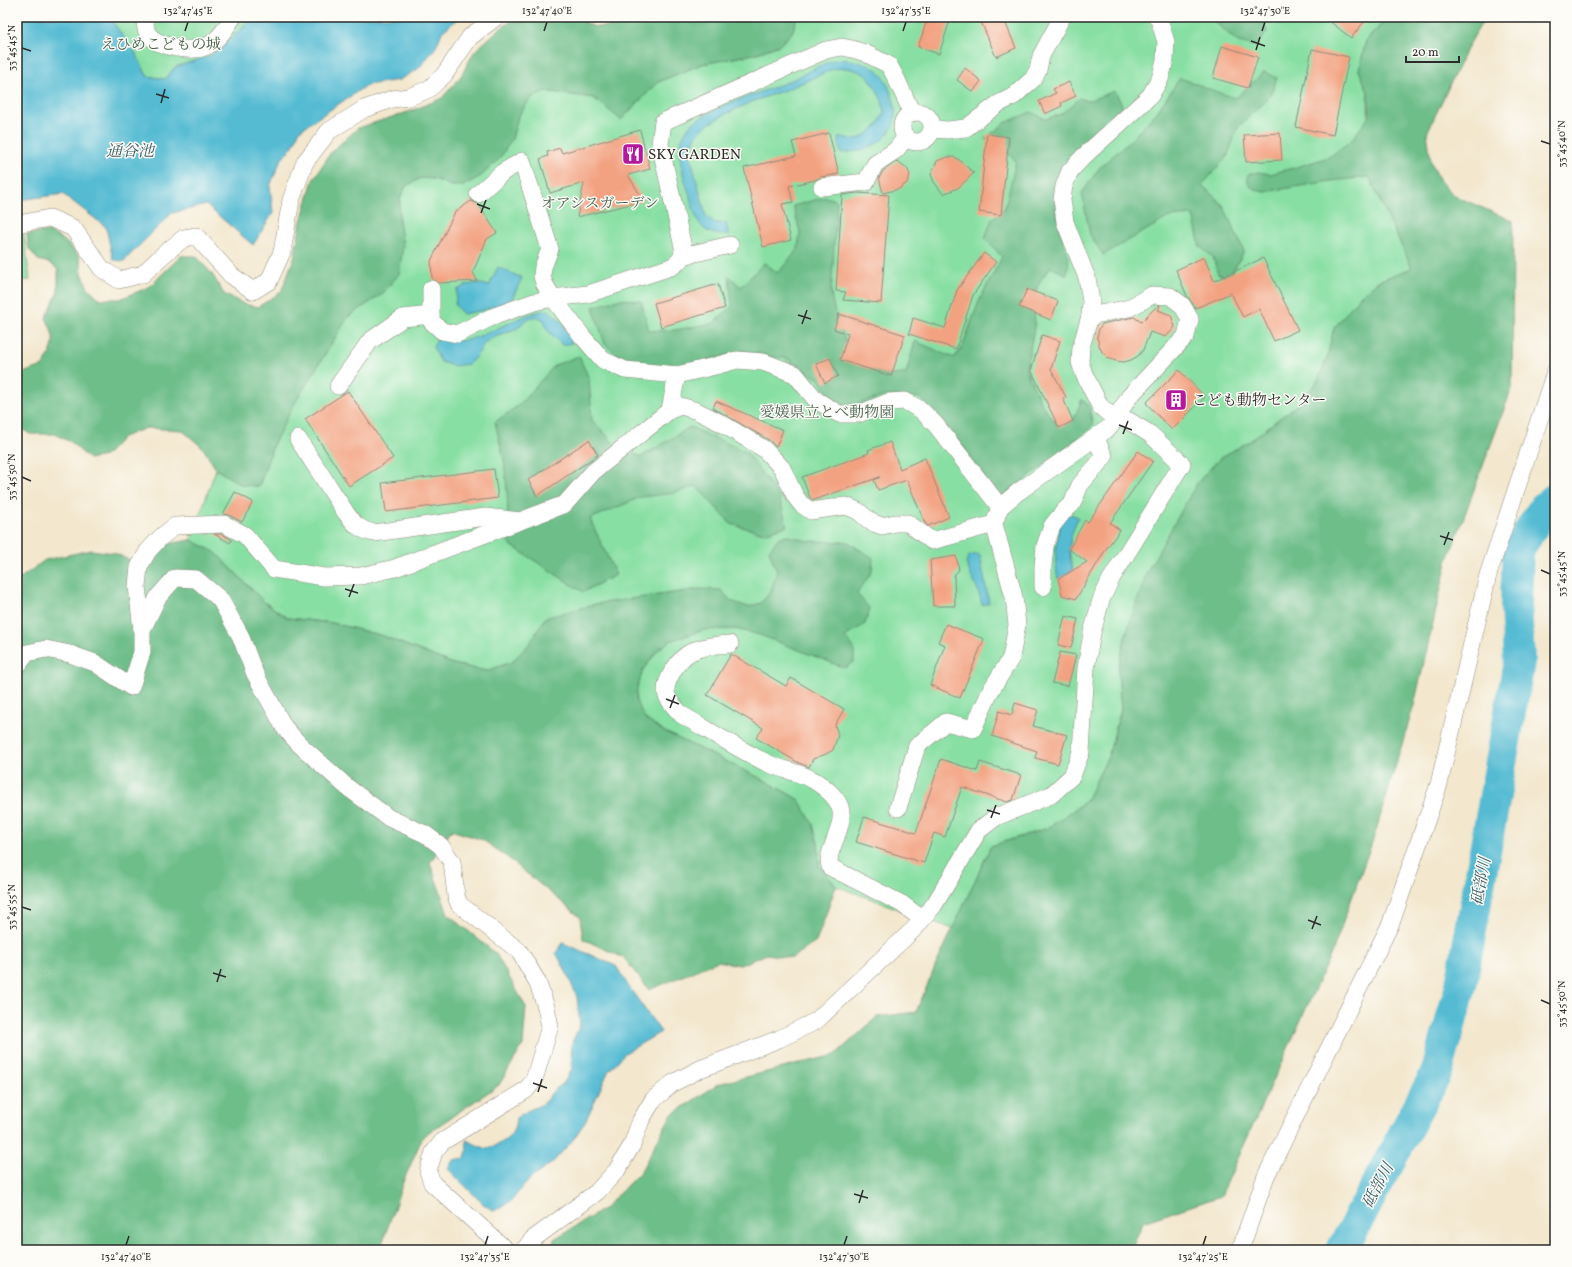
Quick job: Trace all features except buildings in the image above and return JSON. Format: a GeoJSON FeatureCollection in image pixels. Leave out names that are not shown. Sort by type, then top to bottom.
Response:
{"type":"FeatureCollection","features":[{"type":"Feature","properties":{"kind":"street"},"geometry":{"type":"LineString","coordinates":[[145,17],[147,32],[154,40],[166,46],[178,48],[197,48],[208,46],[219,36],[233,17]]}},
{"type":"Feature","properties":{"kind":"street"},"geometry":{"type":"LineString","coordinates":[[17,224],[50,218],[73,228],[102,269],[119,280],[143,274],[184,238],[196,236],[231,274],[253,291],[269,281],[282,252],[291,200],[305,162],[329,132],[364,109],[392,99],[409,97],[429,89],[444,75],[470,37],[496,17]]}},
{"type":"Feature","properties":{"kind":"street"},"geometry":{"type":"LineString","coordinates":[[932,129],[948,130],[966,128],[998,104],[1014,96],[1033,78],[1038,70],[1041,56],[1062,17]]}},
{"type":"Feature","properties":{"kind":"street"},"geometry":{"type":"LineString","coordinates":[[524,1250],[533,1239],[597,1192],[617,1170],[632,1145],[641,1120],[653,1100],[673,1083],[700,1069],[779,1039],[816,1021],[922,919],[942,892],[966,849],[979,830],[996,818],[1051,794],[1072,776],[1081,752],[1086,668],[1100,600],[1111,579],[1182,464],[1150,434],[1129,421],[1108,413],[1100,406],[1084,374],[1080,362],[1081,347],[1090,316],[1091,301],[1087,278],[1065,222],[1062,199],[1064,186],[1070,171],[1083,157],[1150,96],[1160,79],[1165,60],[1166,42],[1159,19],[1157,17]]}},
{"type":"Feature","properties":{"kind":"street"},"geometry":{"type":"LineString","coordinates":[[431,289],[431,321],[442,331],[457,334],[492,316],[534,302],[588,294],[671,267],[679,262],[683,256],[683,247],[660,144],[663,122],[826,50],[842,47],[865,52],[889,65],[912,113]]}},
{"type":"Feature","properties":{"kind":"street"},"geometry":{"type":"LineString","coordinates":[[919,112],[929,117],[931,121],[932,129],[930,136],[921,142],[911,141],[906,137],[902,130],[902,125],[906,117],[912,113],[919,112]]}},
{"type":"Feature","properties":{"kind":"street"},"geometry":{"type":"LineString","coordinates":[[822,187],[866,182],[875,164],[896,150],[906,137]]}},
{"type":"Feature","properties":{"kind":"street"},"geometry":{"type":"LineString","coordinates":[[478,194],[503,172],[522,161],[550,249],[543,267],[542,276],[544,283],[553,298],[582,336],[603,360],[625,370],[677,375],[737,360],[763,362],[795,374],[816,400],[840,414],[859,414],[888,402],[905,401],[921,410],[936,425],[1000,507]]}},
{"type":"Feature","properties":{"kind":"street"},"geometry":{"type":"LineString","coordinates":[[683,256],[730,245]]}},
{"type":"Feature","properties":{"kind":"street"},"geometry":{"type":"LineString","coordinates":[[898,808],[916,746],[946,722],[973,729],[991,690],[1011,658],[1017,624],[1014,597],[994,524],[1000,507],[1018,492],[1110,427],[1129,397],[1186,336],[1190,319],[1182,305],[1170,296],[1152,295],[1129,308],[1090,316]]}},
{"type":"Feature","properties":{"kind":"street"},"geometry":{"type":"LineString","coordinates":[[338,386],[370,341],[403,318],[431,316]]}},
{"type":"Feature","properties":{"kind":"street"},"geometry":{"type":"LineString","coordinates":[[1240,1250],[1266,1176],[1391,923],[1439,784],[1488,574],[1555,372]]}},
{"type":"Feature","properties":{"kind":"street"},"geometry":{"type":"LineString","coordinates":[[670,410],[677,375]]}},
{"type":"Feature","properties":{"kind":"street"},"geometry":{"type":"LineString","coordinates":[[17,666],[27,653],[46,649],[70,654],[95,663],[131,687],[142,652],[142,630],[137,586],[139,567],[148,551],[174,526],[224,524],[245,535],[274,569],[331,577],[361,576],[396,568],[565,504],[594,472],[670,410],[681,406],[721,423],[764,449],[782,468],[798,500],[811,511],[846,506],[858,511],[871,522],[882,526],[895,523],[908,523],[932,541],[994,524]]}},
{"type":"Feature","properties":{"kind":"street"},"geometry":{"type":"LineString","coordinates":[[1043,586],[1045,546],[1052,526],[1064,511],[1072,504],[1080,485],[1104,457],[1096,438]]}},
{"type":"Feature","properties":{"kind":"street"},"geometry":{"type":"LineString","coordinates":[[298,439],[346,514],[363,530],[374,533],[485,517],[522,521]]}},
{"type":"Feature","properties":{"kind":"street"},"geometry":{"type":"LineString","coordinates":[[142,630],[158,597],[175,578],[196,578],[220,599],[240,635],[255,674],[284,727],[299,744],[347,787],[388,818],[425,834],[441,846],[452,862],[456,896],[459,904],[519,951],[537,981],[546,1007],[550,1026],[534,1080],[526,1090],[442,1142],[434,1152],[428,1171],[432,1183],[506,1250]]}},
{"type":"Feature","properties":{"kind":"street"},"geometry":{"type":"LineString","coordinates":[[730,644],[702,648],[689,653],[679,662],[667,683],[666,694],[672,705],[682,715],[767,763],[786,771],[801,774],[819,783],[840,805],[842,813],[830,854],[830,867],[902,904],[922,919]]}},
{"type":"Feature","properties":{"kind":"green space","name":"えひめこどもの城"},"geometry":{"type":"Polygon","coordinates":[[[109,17],[250,17],[244,27],[210,57],[175,67],[165,79],[147,76],[136,54],[109,17]]]}},
{"type":"Feature","properties":{"kind":"green space"},"geometry":{"type":"Polygon","coordinates":[[[518,17],[574,17],[595,27],[617,26],[629,17],[797,17],[792,33],[779,45],[754,54],[702,64],[658,82],[621,120],[594,98],[545,91],[531,98],[518,116],[512,139],[499,159],[481,176],[463,186],[451,186],[434,179],[421,178],[406,186],[400,198],[399,221],[403,247],[399,274],[382,294],[348,317],[296,401],[273,445],[259,486],[242,485],[216,469],[203,448],[182,430],[146,428],[123,437],[105,456],[89,459],[71,442],[54,434],[30,434],[17,426],[17,375],[43,366],[50,353],[53,337],[46,318],[58,292],[58,270],[50,263],[38,260],[29,249],[27,234],[48,231],[65,241],[80,257],[82,273],[88,288],[100,299],[120,299],[149,287],[181,256],[196,256],[212,274],[224,294],[244,304],[258,307],[281,292],[294,258],[301,221],[313,180],[331,152],[358,128],[414,110],[442,98],[461,76],[474,52],[498,30],[518,17]]]}},
{"type":"Feature","properties":{"kind":"green space","name":"愛媛県立とべ動物園"},"geometry":{"type":"Polygon","coordinates":[[[797,17],[1388,17],[1366,41],[1359,70],[1368,92],[1369,177],[1412,268],[1378,281],[1334,328],[1327,359],[1317,382],[1297,405],[1250,441],[1220,458],[1126,634],[1118,669],[1121,709],[1108,757],[1086,801],[1048,828],[991,846],[953,929],[836,886],[819,865],[818,843],[799,800],[766,781],[663,731],[645,719],[486,671],[453,664],[383,636],[333,623],[288,618],[264,602],[220,557],[191,540],[216,469],[242,485],[259,486],[273,445],[296,400],[348,317],[382,294],[403,247],[399,221],[400,198],[406,186],[421,178],[434,179],[451,186],[499,159],[512,139],[518,116],[531,98],[545,91],[594,98],[621,119],[658,82],[702,64],[754,54],[779,45],[792,33],[797,17]]]}},
{"type":"Feature","properties":{"kind":"green space"},"geometry":{"type":"Polygon","coordinates":[[[1211,17],[1262,17],[1267,32],[1256,46],[1238,42],[1211,17]]]}},
{"type":"Feature","properties":{"kind":"green space"},"geometry":{"type":"Polygon","coordinates":[[[1388,17],[1485,17],[1465,52],[1427,133],[1431,162],[1440,181],[1455,196],[1513,221],[1512,388],[1447,562],[1414,705],[1374,837],[1334,947],[1221,1196],[1143,1222],[1131,1250],[551,1250],[554,1239],[604,1209],[641,1171],[671,1115],[718,1084],[835,1055],[877,1017],[916,1012],[935,967],[991,846],[1048,828],[1086,801],[1108,757],[1121,710],[1118,669],[1126,634],[1147,572],[1197,483],[1220,458],[1250,441],[1297,405],[1317,382],[1327,359],[1334,328],[1360,296],[1378,281],[1412,268],[1369,177],[1330,181],[1265,192],[1255,190],[1249,185],[1247,175],[1258,172],[1270,174],[1329,157],[1352,140],[1370,115],[1368,92],[1359,70],[1366,41],[1388,17]]]}},
{"type":"Feature","properties":{"kind":"green space"},"geometry":{"type":"Polygon","coordinates":[[[17,64],[23,80],[17,92],[17,64]]]}},
{"type":"Feature","properties":{"kind":"green space"},"geometry":{"type":"Polygon","coordinates":[[[1264,72],[1277,78],[1270,97],[1238,127],[1227,157],[1202,185],[1223,205],[1244,251],[1229,278],[1218,274],[1213,257],[1200,247],[1193,215],[1169,217],[1103,255],[1090,235],[1082,193],[1100,167],[1130,141],[1157,112],[1180,78],[1236,98],[1264,72]]]}},
{"type":"Feature","properties":{"kind":"green space"},"geometry":{"type":"Polygon","coordinates":[[[1115,91],[1122,105],[1124,114],[1110,126],[1055,208],[1069,259],[1067,275],[1051,267],[1041,279],[1033,299],[1035,323],[1026,370],[1042,405],[1059,427],[1073,421],[1082,399],[1089,407],[1093,425],[1075,441],[1003,496],[989,484],[952,432],[921,398],[885,396],[852,406],[835,402],[819,379],[788,359],[742,351],[704,361],[665,368],[628,364],[605,344],[593,307],[621,299],[641,301],[649,331],[675,330],[714,323],[732,306],[729,276],[741,287],[764,263],[778,273],[798,249],[800,232],[793,206],[826,197],[837,201],[831,293],[834,309],[846,343],[846,361],[887,375],[906,374],[915,341],[954,358],[962,348],[979,301],[1002,257],[985,238],[992,219],[1005,208],[1016,161],[1002,148],[985,139],[1005,123],[1031,112],[1046,119],[1061,114],[1080,98],[1087,101],[1115,91]]]}},
{"type":"Feature","properties":{"kind":"green space"},"geometry":{"type":"Polygon","coordinates":[[[19,200],[30,280],[17,281],[17,202],[19,200]]]}},
{"type":"Feature","properties":{"kind":"green space"},"geometry":{"type":"Polygon","coordinates":[[[579,356],[589,379],[592,420],[615,444],[641,457],[690,427],[746,452],[779,497],[787,526],[764,533],[731,524],[696,486],[674,493],[641,497],[590,519],[616,575],[583,592],[509,544],[507,490],[504,460],[495,422],[519,405],[555,365],[579,356]]]}},
{"type":"Feature","properties":{"kind":"green space"},"geometry":{"type":"Polygon","coordinates":[[[786,535],[808,541],[848,542],[873,558],[872,571],[857,594],[870,609],[865,624],[845,637],[854,648],[854,662],[845,668],[760,635],[735,629],[704,630],[670,641],[658,650],[643,670],[637,688],[636,701],[645,719],[663,731],[766,781],[799,800],[813,824],[818,843],[819,865],[836,886],[816,942],[792,958],[767,954],[740,965],[718,961],[649,990],[624,958],[583,939],[580,917],[508,858],[483,840],[451,830],[430,863],[448,914],[496,954],[526,1007],[523,1045],[499,1085],[423,1136],[403,1182],[380,1250],[17,1250],[18,580],[45,560],[91,550],[115,553],[133,562],[167,544],[191,540],[215,552],[264,602],[288,618],[333,623],[383,636],[453,664],[486,671],[512,662],[530,643],[545,618],[595,604],[700,589],[721,590],[731,601],[748,607],[761,603],[771,591],[777,571],[769,551],[778,538],[786,535]]]}},
{"type":"Feature","properties":{"kind":"water","name":"通谷池"},"geometry":{"type":"Polygon","coordinates":[[[17,17],[109,17],[136,54],[147,76],[165,79],[175,67],[210,56],[244,27],[250,17],[459,17],[442,32],[436,47],[418,69],[399,80],[367,85],[300,130],[293,146],[281,160],[270,186],[273,213],[253,245],[206,205],[172,213],[124,261],[113,260],[106,227],[63,194],[19,200],[17,202],[17,92],[22,80],[17,64],[17,17]]]}},
{"type":"Feature","properties":{"kind":"water"},"geometry":{"type":"Polygon","coordinates":[[[839,59],[856,61],[872,67],[884,78],[891,93],[895,107],[895,119],[891,129],[885,137],[866,148],[841,153],[838,138],[843,137],[855,140],[866,135],[878,125],[884,112],[882,101],[868,76],[847,68],[833,69],[788,89],[751,102],[724,115],[707,125],[696,136],[689,151],[706,216],[715,223],[726,223],[729,235],[708,232],[697,219],[683,174],[680,158],[680,145],[683,136],[689,127],[705,115],[730,103],[782,84],[822,65],[839,59]]]}},
{"type":"Feature","properties":{"kind":"water"},"geometry":{"type":"Polygon","coordinates":[[[498,267],[522,278],[513,297],[508,301],[484,310],[463,314],[455,305],[457,290],[472,284],[489,286],[498,267]]]}},
{"type":"Feature","properties":{"kind":"water"},"geometry":{"type":"Polygon","coordinates":[[[548,310],[562,322],[572,343],[562,345],[547,330],[544,320],[536,316],[524,321],[518,328],[495,336],[484,343],[478,354],[469,364],[453,366],[441,362],[433,347],[438,338],[463,341],[487,333],[527,315],[548,310]]]}},
{"type":"Feature","properties":{"kind":"water"},"geometry":{"type":"Polygon","coordinates":[[[1067,513],[1078,517],[1070,544],[1070,555],[1073,570],[1058,579],[1056,563],[1057,536],[1063,519],[1067,513]]]}},
{"type":"Feature","properties":{"kind":"water"},"geometry":{"type":"Polygon","coordinates":[[[978,554],[980,556],[989,603],[982,605],[978,590],[966,562],[969,556],[978,554]]]}},
{"type":"Feature","properties":{"kind":"water"},"geometry":{"type":"Polygon","coordinates":[[[563,943],[616,966],[661,1032],[625,1053],[608,1072],[585,1122],[572,1141],[553,1162],[530,1179],[511,1201],[494,1211],[483,1204],[448,1169],[453,1160],[465,1158],[467,1150],[466,1140],[486,1149],[507,1139],[513,1131],[516,1118],[543,1104],[554,1090],[563,1084],[572,1069],[571,1045],[580,1025],[577,997],[565,969],[556,953],[563,943]]]}},
{"type":"Feature","properties":{"kind":"waterway","name":"砥部川"},"geometry":{"type":"LineString","coordinates":[[1342,1250],[1437,1072],[1461,985],[1519,662],[1516,604],[1518,550],[1544,508],[1555,499]]}},
{"type":"Feature","properties":{"kind":"place","name":"SKY GARDEN"},"geometry":{"type":"Point","coordinates":[633,154]}},
{"type":"Feature","properties":{"kind":"place","name":"こども動物センター"},"geometry":{"type":"Point","coordinates":[1176,400]}},
{"type":"Feature","properties":{"kind":"park label","name":"オアシスガーデン"},"geometry":{"type":"Point","coordinates":[600,203]}}]}
